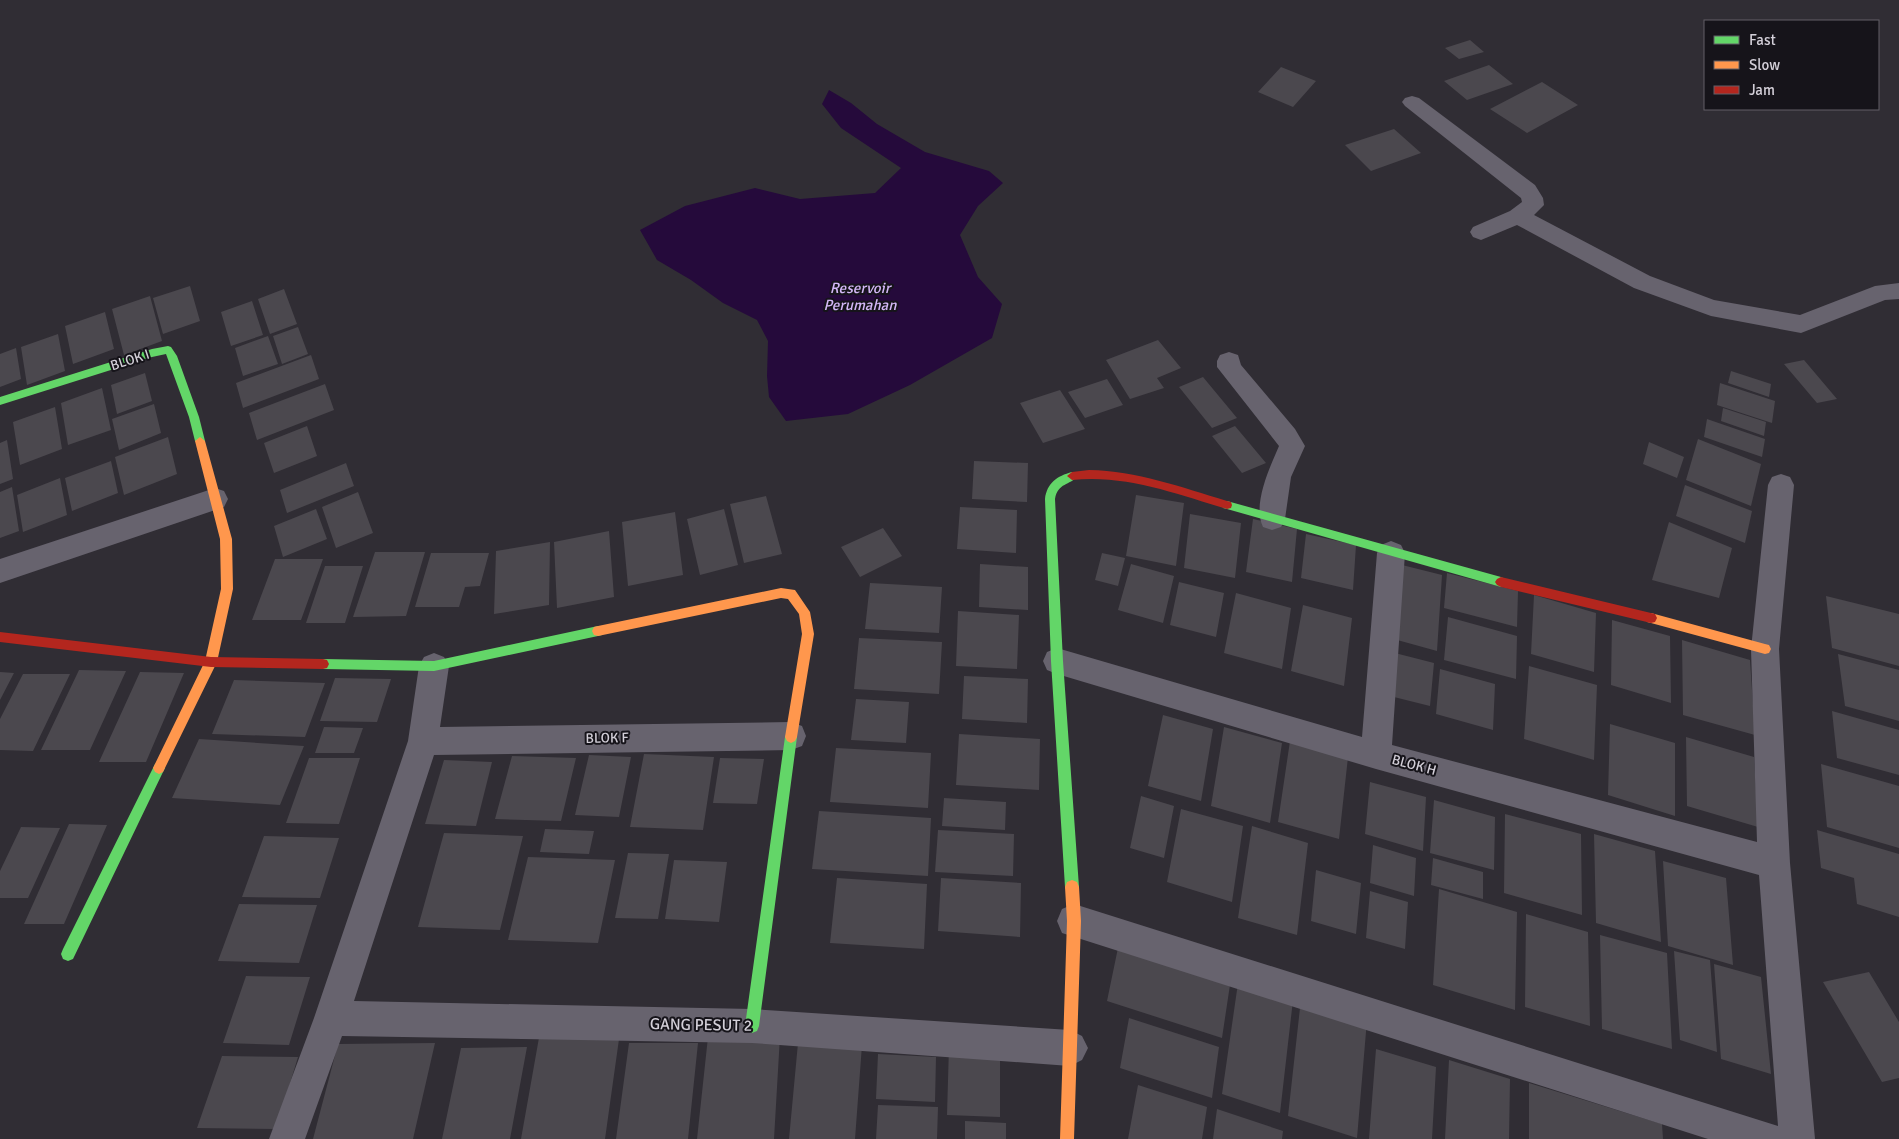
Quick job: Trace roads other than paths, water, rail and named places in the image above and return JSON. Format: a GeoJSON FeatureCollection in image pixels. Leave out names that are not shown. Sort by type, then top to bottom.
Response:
{"type":"FeatureCollection","features":[{"type":"Feature","properties":{"kind":"street"},"geometry":{"type":"LineString","coordinates":[[1412,102],[1527,190],[1533,205],[1518,216],[1481,232]]}},
{"type":"Feature","properties":{"kind":"street"},"geometry":{"type":"LineString","coordinates":[[1518,216],[1642,282],[1711,308],[1801,324],[1883,292],[1899,292]]}},
{"type":"Feature","properties":{"kind":"street","name":"BLOK I"},"geometry":{"type":"LineString","coordinates":[[0,401],[152,353],[168,350],[172,356],[194,417],[226,539],[227,589],[211,662],[68,954]]}},
{"type":"Feature","properties":{"kind":"street"},"geometry":{"type":"LineString","coordinates":[[1229,361],[1229,368],[1234,375],[1286,436],[1292,446],[1278,477],[1272,519]]}},
{"type":"Feature","properties":{"kind":"street"},"geometry":{"type":"LineString","coordinates":[[1067,1139],[1074,921],[1057,661],[1050,508],[1051,492],[1060,481],[1073,475],[1091,473],[1120,477],[1477,576],[1686,626],[1765,649]]}},
{"type":"Feature","properties":{"kind":"street"},"geometry":{"type":"LineString","coordinates":[[1781,485],[1765,649],[1774,864],[1797,1139]]}},
{"type":"Feature","properties":{"kind":"street"},"geometry":{"type":"LineString","coordinates":[[0,571],[216,499]]}},
{"type":"Feature","properties":{"kind":"street"},"geometry":{"type":"LineString","coordinates":[[1376,755],[1391,553]]}},
{"type":"Feature","properties":{"kind":"street"},"geometry":{"type":"LineString","coordinates":[[0,637],[211,662],[434,666],[769,595],[791,594],[804,610],[808,619],[805,658],[790,736],[752,1026]]}},
{"type":"Feature","properties":{"kind":"street","name":"BLOK H"},"geometry":{"type":"LineString","coordinates":[[1057,661],[1376,755],[1774,864]]}},
{"type":"Feature","properties":{"kind":"street"},"geometry":{"type":"LineString","coordinates":[[287,1139],[331,1018],[423,741],[434,666]]}},
{"type":"Feature","properties":{"kind":"street","name":"BLOK F"},"geometry":{"type":"LineString","coordinates":[[423,741],[790,736]]}},
{"type":"Feature","properties":{"kind":"street"},"geometry":{"type":"LineString","coordinates":[[1074,921],[1766,1139]]}},
{"type":"Feature","properties":{"kind":"street","name":"GANG PESUT 2"},"geometry":{"type":"LineString","coordinates":[[331,1018],[752,1026],[1070,1048]]}},
{"type":"Feature","properties":{"kind":"water","name":"Reservoir Perumahan"},"geometry":{"type":"Polygon","coordinates":[[[829,90],[851,103],[877,124],[925,152],[989,171],[1003,183],[978,206],[960,235],[978,277],[1002,304],[992,338],[910,385],[848,414],[786,421],[769,397],[767,376],[768,341],[757,320],[723,303],[691,280],[657,260],[640,230],[685,206],[755,188],[800,199],[875,193],[901,168],[841,128],[822,104],[829,90]]]}}]}
